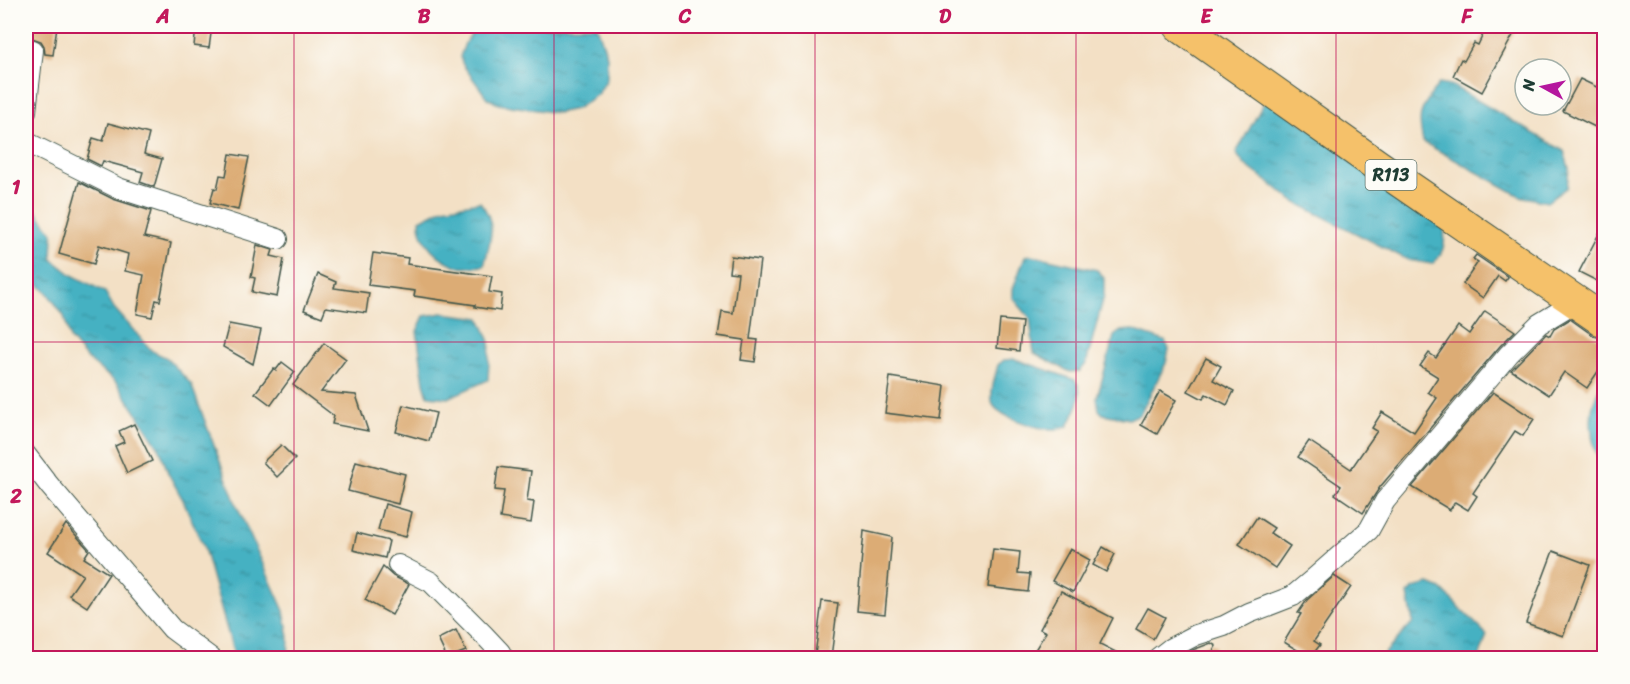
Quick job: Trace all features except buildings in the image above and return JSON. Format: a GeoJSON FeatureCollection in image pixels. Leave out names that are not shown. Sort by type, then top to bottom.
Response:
{"type":"FeatureCollection","features":[{"type":"Feature","properties":{"kind":"main road","name":"R113"},"geometry":{"type":"LineString","coordinates":[[1180,26],[1378,166],[1605,321]]}},
{"type":"Feature","properties":{"kind":"street"},"geometry":{"type":"LineString","coordinates":[[26,48],[33,50],[26,111]]}},
{"type":"Feature","properties":{"kind":"street"},"geometry":{"type":"LineString","coordinates":[[26,142],[118,188],[278,239]]}},
{"type":"Feature","properties":{"kind":"street"},"geometry":{"type":"LineString","coordinates":[[1158,658],[1171,648],[1196,635],[1224,626],[1249,613],[1293,596],[1311,581],[1368,530],[1385,501],[1509,354],[1539,324],[1576,301]]}},
{"type":"Feature","properties":{"kind":"street"},"geometry":{"type":"LineString","coordinates":[[26,455],[172,629],[211,658]]}},
{"type":"Feature","properties":{"kind":"street"},"geometry":{"type":"LineString","coordinates":[[398,565],[431,582],[500,652],[503,658]]}},
{"type":"Feature","properties":{"kind":"water"},"geometry":{"type":"Polygon","coordinates":[[[477,26],[597,26],[607,56],[607,79],[598,94],[576,109],[557,113],[498,104],[487,98],[463,65],[460,57],[465,43],[477,26]]]}},
{"type":"Feature","properties":{"kind":"water"},"geometry":{"type":"Polygon","coordinates":[[[1439,83],[1451,85],[1564,151],[1569,168],[1567,187],[1547,202],[1520,196],[1423,142],[1420,124],[1422,111],[1439,83]]]}},
{"type":"Feature","properties":{"kind":"water"},"geometry":{"type":"Polygon","coordinates":[[[1266,99],[1443,217],[1444,242],[1437,259],[1432,264],[1408,260],[1295,202],[1244,164],[1236,153],[1266,99]]]}},
{"type":"Feature","properties":{"kind":"water"},"geometry":{"type":"Polygon","coordinates":[[[26,198],[53,233],[52,259],[72,275],[105,292],[114,308],[152,351],[167,358],[191,384],[236,504],[284,611],[289,637],[288,658],[235,658],[204,548],[183,500],[168,473],[160,449],[117,383],[87,359],[70,339],[64,316],[49,295],[26,271],[26,198]]]}},
{"type":"Feature","properties":{"kind":"water"},"geometry":{"type":"Polygon","coordinates":[[[480,202],[486,210],[491,225],[484,266],[466,268],[452,264],[432,250],[423,236],[420,220],[443,208],[480,202]]]}},
{"type":"Feature","properties":{"kind":"water"},"geometry":{"type":"Polygon","coordinates":[[[1031,255],[1097,270],[1104,278],[1104,296],[1086,364],[1080,371],[1070,372],[1034,353],[1030,318],[1013,298],[1013,289],[1025,256],[1031,255]]]}},
{"type":"Feature","properties":{"kind":"water"},"geometry":{"type":"Polygon","coordinates":[[[443,313],[480,318],[490,342],[488,380],[448,398],[428,396],[417,331],[424,316],[443,313]]]}},
{"type":"Feature","properties":{"kind":"water"},"geometry":{"type":"Polygon","coordinates":[[[1133,330],[1165,341],[1169,349],[1166,363],[1140,414],[1129,419],[1103,414],[1099,410],[1097,398],[1114,336],[1121,331],[1133,330]]]}},
{"type":"Feature","properties":{"kind":"water"},"geometry":{"type":"Polygon","coordinates":[[[1015,359],[1075,380],[1080,391],[1076,409],[1068,426],[1054,429],[1039,427],[1009,417],[995,407],[992,402],[992,393],[998,365],[1004,360],[1015,359]]]}},
{"type":"Feature","properties":{"kind":"water"},"geometry":{"type":"Polygon","coordinates":[[[1604,382],[1604,471],[1595,450],[1591,426],[1594,403],[1604,382]]]}},
{"type":"Feature","properties":{"kind":"water"},"geometry":{"type":"Polygon","coordinates":[[[1429,584],[1441,589],[1487,635],[1479,658],[1384,658],[1385,653],[1413,622],[1408,594],[1414,588],[1429,584]]]}}]}
